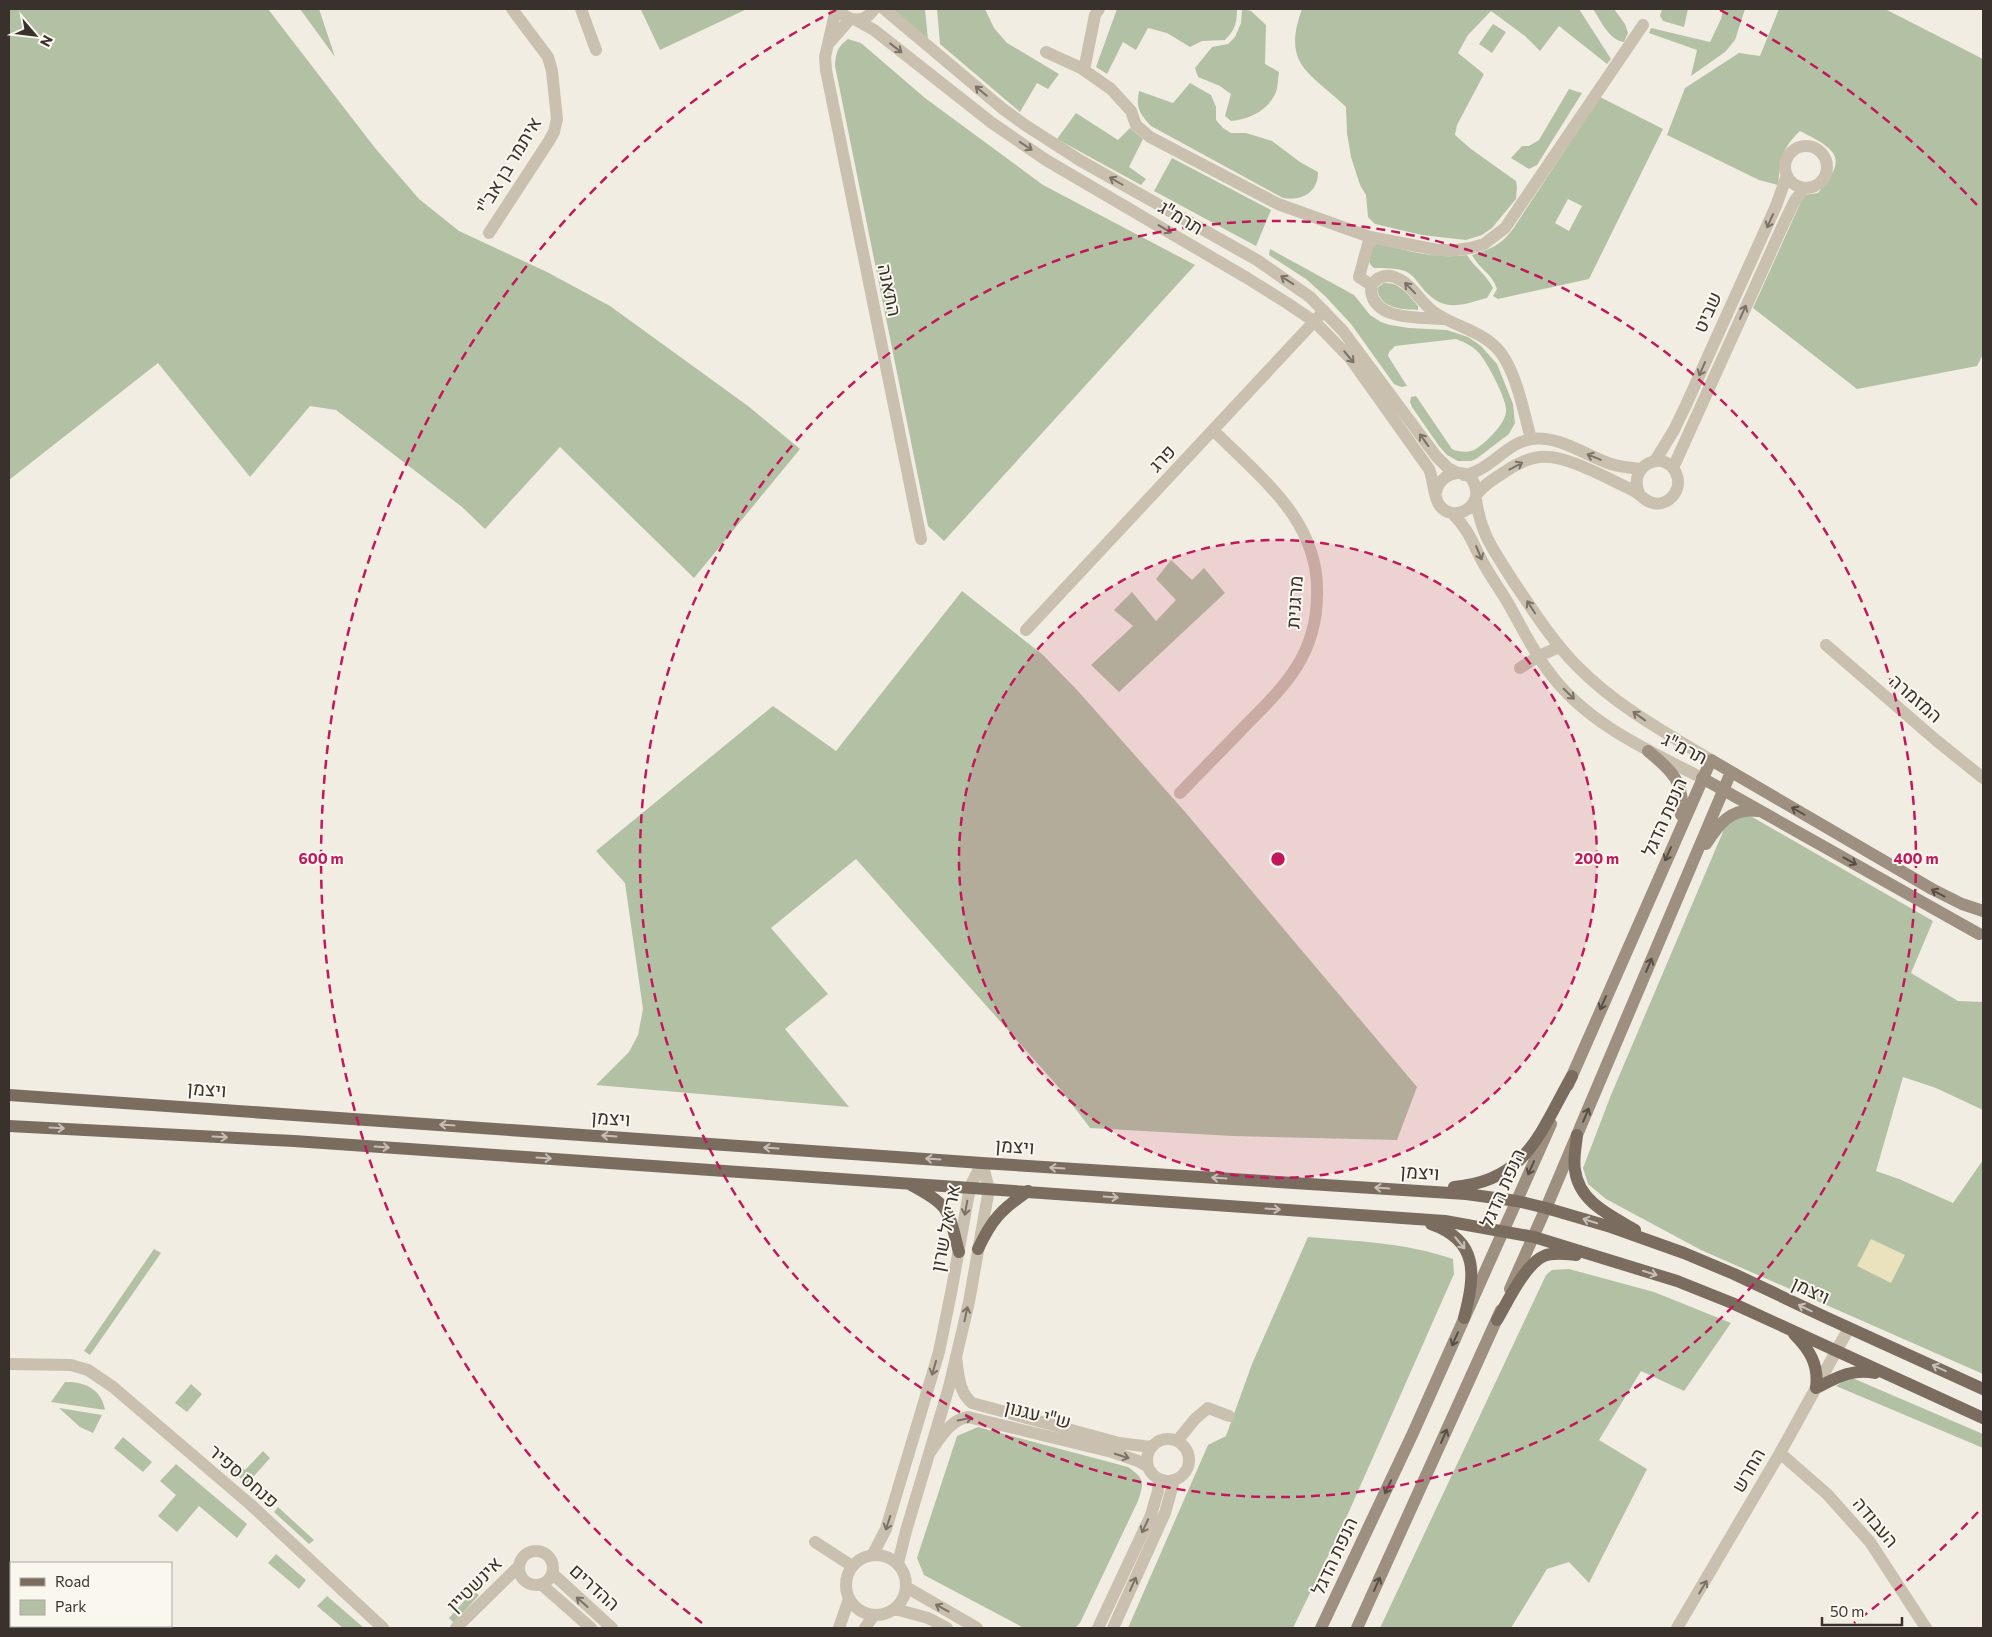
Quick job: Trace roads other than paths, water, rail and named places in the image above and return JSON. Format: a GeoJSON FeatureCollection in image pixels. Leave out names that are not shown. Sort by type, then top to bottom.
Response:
{"type":"FeatureCollection","features":[{"type":"Feature","properties":{"kind":"main road"},"geometry":{"type":"LineString","coordinates":[[1648,751],[1666,766],[1678,783],[1683,803],[1679,829]]}},
{"type":"Feature","properties":{"kind":"main road","name":"תרמ\"ג"},"geometry":{"type":"LineString","coordinates":[[1711,760],[1932,889],[1962,904],[1983,911]]}},
{"type":"Feature","properties":{"kind":"main road","name":"הנפת הדגל"},"geometry":{"type":"LineString","coordinates":[[1321,1628],[1413,1434],[1711,760]]}},
{"type":"Feature","properties":{"kind":"main road"},"geometry":{"type":"LineString","coordinates":[[1357,1628],[1534,1237],[1731,772]]}},
{"type":"Feature","properties":{"kind":"main road","name":"תרמ\"ג"},"geometry":{"type":"LineString","coordinates":[[1702,778],[1723,788],[1981,938]]}},
{"type":"Feature","properties":{"kind":"main road"},"geometry":{"type":"LineString","coordinates":[[1684,881],[1711,837],[1726,817],[1740,810],[1762,812]]}},
{"type":"Feature","properties":{"kind":"main road"},"geometry":{"type":"LineString","coordinates":[[1981,938],[1980,924],[1983,918]]}},
{"type":"Feature","properties":{"kind":"main road"},"geometry":{"type":"LineString","coordinates":[[1416,1190],[1477,1184],[1497,1177],[1510,1169],[1530,1149],[1572,1076]]}},
{"type":"Feature","properties":{"kind":"main road","name":"ויצמן"},"geometry":{"type":"LineString","coordinates":[[9,1095],[1416,1190],[1517,1201],[1611,1227],[1734,1274],[1983,1389]]}},
{"type":"Feature","properties":{"kind":"main road"},"geometry":{"type":"LineString","coordinates":[[9,1126],[304,1142],[1445,1221],[1534,1237],[1677,1281],[1788,1329],[1983,1418]]}},
{"type":"Feature","properties":{"kind":"main road"},"geometry":{"type":"LineString","coordinates":[[1577,1135],[1574,1170],[1580,1190],[1596,1206],[1656,1243]]}},
{"type":"Feature","properties":{"kind":"main road"},"geometry":{"type":"LineString","coordinates":[[906,1183],[936,1198],[942,1204],[951,1221],[959,1252]]}},
{"type":"Feature","properties":{"kind":"main road"},"geometry":{"type":"LineString","coordinates":[[978,1249],[1002,1209],[1028,1191]]}},
{"type":"Feature","properties":{"kind":"main road"},"geometry":{"type":"LineString","coordinates":[[1419,1219],[1452,1234],[1466,1249],[1472,1267],[1473,1278],[1464,1318]]}},
{"type":"Feature","properties":{"kind":"main road"},"geometry":{"type":"LineString","coordinates":[[1496,1320],[1531,1266],[1544,1256],[1564,1254],[1603,1258]]}},
{"type":"Feature","properties":{"kind":"main road"},"geometry":{"type":"LineString","coordinates":[[1788,1329],[1807,1348],[1812,1358],[1818,1375],[1816,1388]]}},
{"type":"Feature","properties":{"kind":"main road"},"geometry":{"type":"LineString","coordinates":[[1816,1388],[1835,1378],[1856,1371],[1893,1377]]}},
{"type":"Feature","properties":{"kind":"street","name":"איתמר בן אב\"י"},"geometry":{"type":"LineString","coordinates":[[489,233],[549,141],[554,132],[557,119],[552,71],[548,57],[512,9]]}},
{"type":"Feature","properties":{"kind":"street"},"geometry":{"type":"LineString","coordinates":[[581,9],[596,50]]}},
{"type":"Feature","properties":{"kind":"street","name":"תרמ\"ג"},"geometry":{"type":"LineString","coordinates":[[837,9],[844,16],[874,30],[992,123],[1046,160],[1263,288],[1315,322],[1350,358],[1368,382],[1429,469],[1436,492]]}},
{"type":"Feature","properties":{"kind":"street","name":"התאנה"},"geometry":{"type":"LineString","coordinates":[[837,9],[827,49],[826,70],[921,539]]}},
{"type":"Feature","properties":{"kind":"street"},"geometry":{"type":"LineString","coordinates":[[827,49],[836,33],[853,19],[869,16],[874,9]]}},
{"type":"Feature","properties":{"kind":"street","name":"תרמ\"ג"},"geometry":{"type":"LineString","coordinates":[[884,9],[1003,109],[1025,125],[1081,160],[1257,260],[1293,284],[1324,311],[1358,350],[1436,456],[1448,468],[1461,474]]}},
{"type":"Feature","properties":{"kind":"street"},"geometry":{"type":"LineString","coordinates":[[1084,70],[1095,15],[1098,9]]}},
{"type":"Feature","properties":{"kind":"street"},"geometry":{"type":"LineString","coordinates":[[1046,52],[1084,70],[1112,89],[1131,111],[1136,125],[1150,137],[1278,204],[1370,237],[1438,250],[1456,250],[1471,248],[1495,238],[1512,219],[1643,25]]}},
{"type":"Feature","properties":{"kind":"street"},"geometry":{"type":"LineString","coordinates":[[1808,146],[1816,148],[1823,154],[1827,169],[1825,177],[1820,183],[1804,188],[1796,186],[1788,175],[1785,165],[1793,151],[1800,147],[1808,146]]}},
{"type":"Feature","properties":{"kind":"street","name":"שביט"},"geometry":{"type":"LineString","coordinates":[[1655,461],[1674,430],[1686,405],[1776,206],[1788,175]]}},
{"type":"Feature","properties":{"kind":"street","name":"שביט"},"geometry":{"type":"LineString","coordinates":[[1673,468],[1783,225],[1794,202],[1804,188]]}},
{"type":"Feature","properties":{"kind":"street"},"geometry":{"type":"LineString","coordinates":[[1370,237],[1359,277],[1371,285]]}},
{"type":"Feature","properties":{"kind":"street"},"geometry":{"type":"LineString","coordinates":[[1444,319],[1397,316],[1388,312],[1378,307],[1372,298],[1371,285],[1382,276],[1392,276],[1398,279],[1410,287],[1427,307],[1444,319],[1479,334],[1502,354],[1509,366],[1520,398],[1531,439]]}},
{"type":"Feature","properties":{"kind":"street","name":"פרג"},"geometry":{"type":"LineString","coordinates":[[1026,630],[1324,311]]}},
{"type":"Feature","properties":{"kind":"street","name":"מרגנית"},"geometry":{"type":"LineString","coordinates":[[1180,793],[1288,681],[1304,655],[1311,639],[1317,601],[1315,563],[1301,527],[1276,494],[1213,430]]}},
{"type":"Feature","properties":{"kind":"street"},"geometry":{"type":"LineString","coordinates":[[1639,493],[1636,481],[1641,469],[1645,465],[1655,461],[1662,461],[1673,468],[1677,474],[1678,488],[1670,499],[1657,503],[1650,502],[1639,493],[1591,471],[1549,457],[1518,463],[1487,484],[1476,497],[1473,505],[1464,512],[1452,513],[1440,506],[1436,492],[1441,480],[1452,474],[1476,471],[1519,444],[1531,439],[1551,440],[1611,464],[1641,469]]}},
{"type":"Feature","properties":{"kind":"street"},"geometry":{"type":"LineString","coordinates":[[1461,474],[1472,480],[1476,497]]}},
{"type":"Feature","properties":{"kind":"street","name":"תרמ\"ג"},"geometry":{"type":"LineString","coordinates":[[1476,497],[1478,518],[1486,539],[1542,624],[1559,646],[1605,692],[1645,721],[1711,760]]}},
{"type":"Feature","properties":{"kind":"street","name":"תרמ\"ג"},"geometry":{"type":"LineString","coordinates":[[1452,513],[1463,524],[1474,540],[1480,558],[1548,672],[1564,690],[1606,726],[1648,751],[1702,778]]}},
{"type":"Feature","properties":{"kind":"street","name":"המזמרה"},"geometry":{"type":"LineString","coordinates":[[1826,644],[1937,741],[1983,778]]}},
{"type":"Feature","properties":{"kind":"street"},"geometry":{"type":"LineString","coordinates":[[1520,668],[1559,646]]}},
{"type":"Feature","properties":{"kind":"street","name":"אריאל שרון"},"geometry":{"type":"LineString","coordinates":[[873,1554],[886,1529],[939,1352],[970,1187],[982,1162]]}},
{"type":"Feature","properties":{"kind":"street","name":"אריאל שרון"},"geometry":{"type":"LineString","coordinates":[[898,1563],[956,1358],[989,1189],[982,1162]]}},
{"type":"Feature","properties":{"kind":"street","name":"החרש"},"geometry":{"type":"LineString","coordinates":[[1677,1628],[1780,1453],[1849,1328]]}},
{"type":"Feature","properties":{"kind":"street","name":"ש\"י עגנון"},"geometry":{"type":"LineString","coordinates":[[956,1358],[960,1388],[965,1397],[972,1403],[1120,1442],[1151,1447]]}},
{"type":"Feature","properties":{"kind":"street","name":"פנחס ספיר"},"geometry":{"type":"LineString","coordinates":[[9,1364],[71,1365],[88,1370],[113,1387],[251,1505],[383,1628]]}},
{"type":"Feature","properties":{"kind":"street"},"geometry":{"type":"LineString","coordinates":[[1177,1441],[1195,1419],[1208,1408],[1228,1416]]}},
{"type":"Feature","properties":{"kind":"street","name":"ש\"י עגנון"},"geometry":{"type":"LineString","coordinates":[[931,1451],[950,1425],[962,1418],[968,1417],[1112,1452],[1138,1460],[1147,1466]]}},
{"type":"Feature","properties":{"kind":"street"},"geometry":{"type":"LineString","coordinates":[[1113,1628],[1165,1513],[1174,1481],[1185,1473],[1189,1461],[1185,1448],[1177,1441],[1161,1440],[1151,1447],[1148,1453],[1147,1466],[1159,1480],[1174,1481]]}},
{"type":"Feature","properties":{"kind":"street","name":"העבודה"},"geometry":{"type":"LineString","coordinates":[[1780,1453],[1827,1494],[1870,1542],[1926,1628]]}},
{"type":"Feature","properties":{"kind":"street"},"geometry":{"type":"LineString","coordinates":[[1098,1628],[1151,1515],[1158,1492],[1159,1480]]}},
{"type":"Feature","properties":{"kind":"street"},"geometry":{"type":"LineString","coordinates":[[815,1542],[852,1566]]}},
{"type":"Feature","properties":{"kind":"street"},"geometry":{"type":"LineString","coordinates":[[542,1551],[547,1553],[553,1563],[552,1574],[548,1581],[541,1584],[531,1584],[524,1580],[520,1574],[519,1566],[521,1559],[528,1552],[542,1551]]}},
{"type":"Feature","properties":{"kind":"street"},"geometry":{"type":"LineString","coordinates":[[839,1628],[849,1599],[846,1582],[852,1566],[858,1560],[873,1554],[882,1554],[898,1563],[906,1578],[906,1587],[901,1602],[895,1609],[874,1615],[860,1610],[849,1599]]}},
{"type":"Feature","properties":{"kind":"street","name":"אינשטיין"},"geometry":{"type":"LineString","coordinates":[[456,1628],[519,1566]]}},
{"type":"Feature","properties":{"kind":"street","name":"ההדרים"},"geometry":{"type":"LineString","coordinates":[[552,1574],[612,1628]]}},
{"type":"Feature","properties":{"kind":"street","name":"אינשטיין"},"geometry":{"type":"LineString","coordinates":[[466,1628],[509,1586],[524,1580]]}},
{"type":"Feature","properties":{"kind":"street","name":"ההדרים"},"geometry":{"type":"LineString","coordinates":[[541,1584],[591,1628]]}},
{"type":"Feature","properties":{"kind":"street"},"geometry":{"type":"LineString","coordinates":[[906,1587],[978,1628]]}},
{"type":"Feature","properties":{"kind":"street"},"geometry":{"type":"LineString","coordinates":[[895,1609],[916,1613],[947,1628]]}},
{"type":"Feature","properties":{"kind":"street"},"geometry":{"type":"LineString","coordinates":[[865,1628],[874,1615]]}}]}
